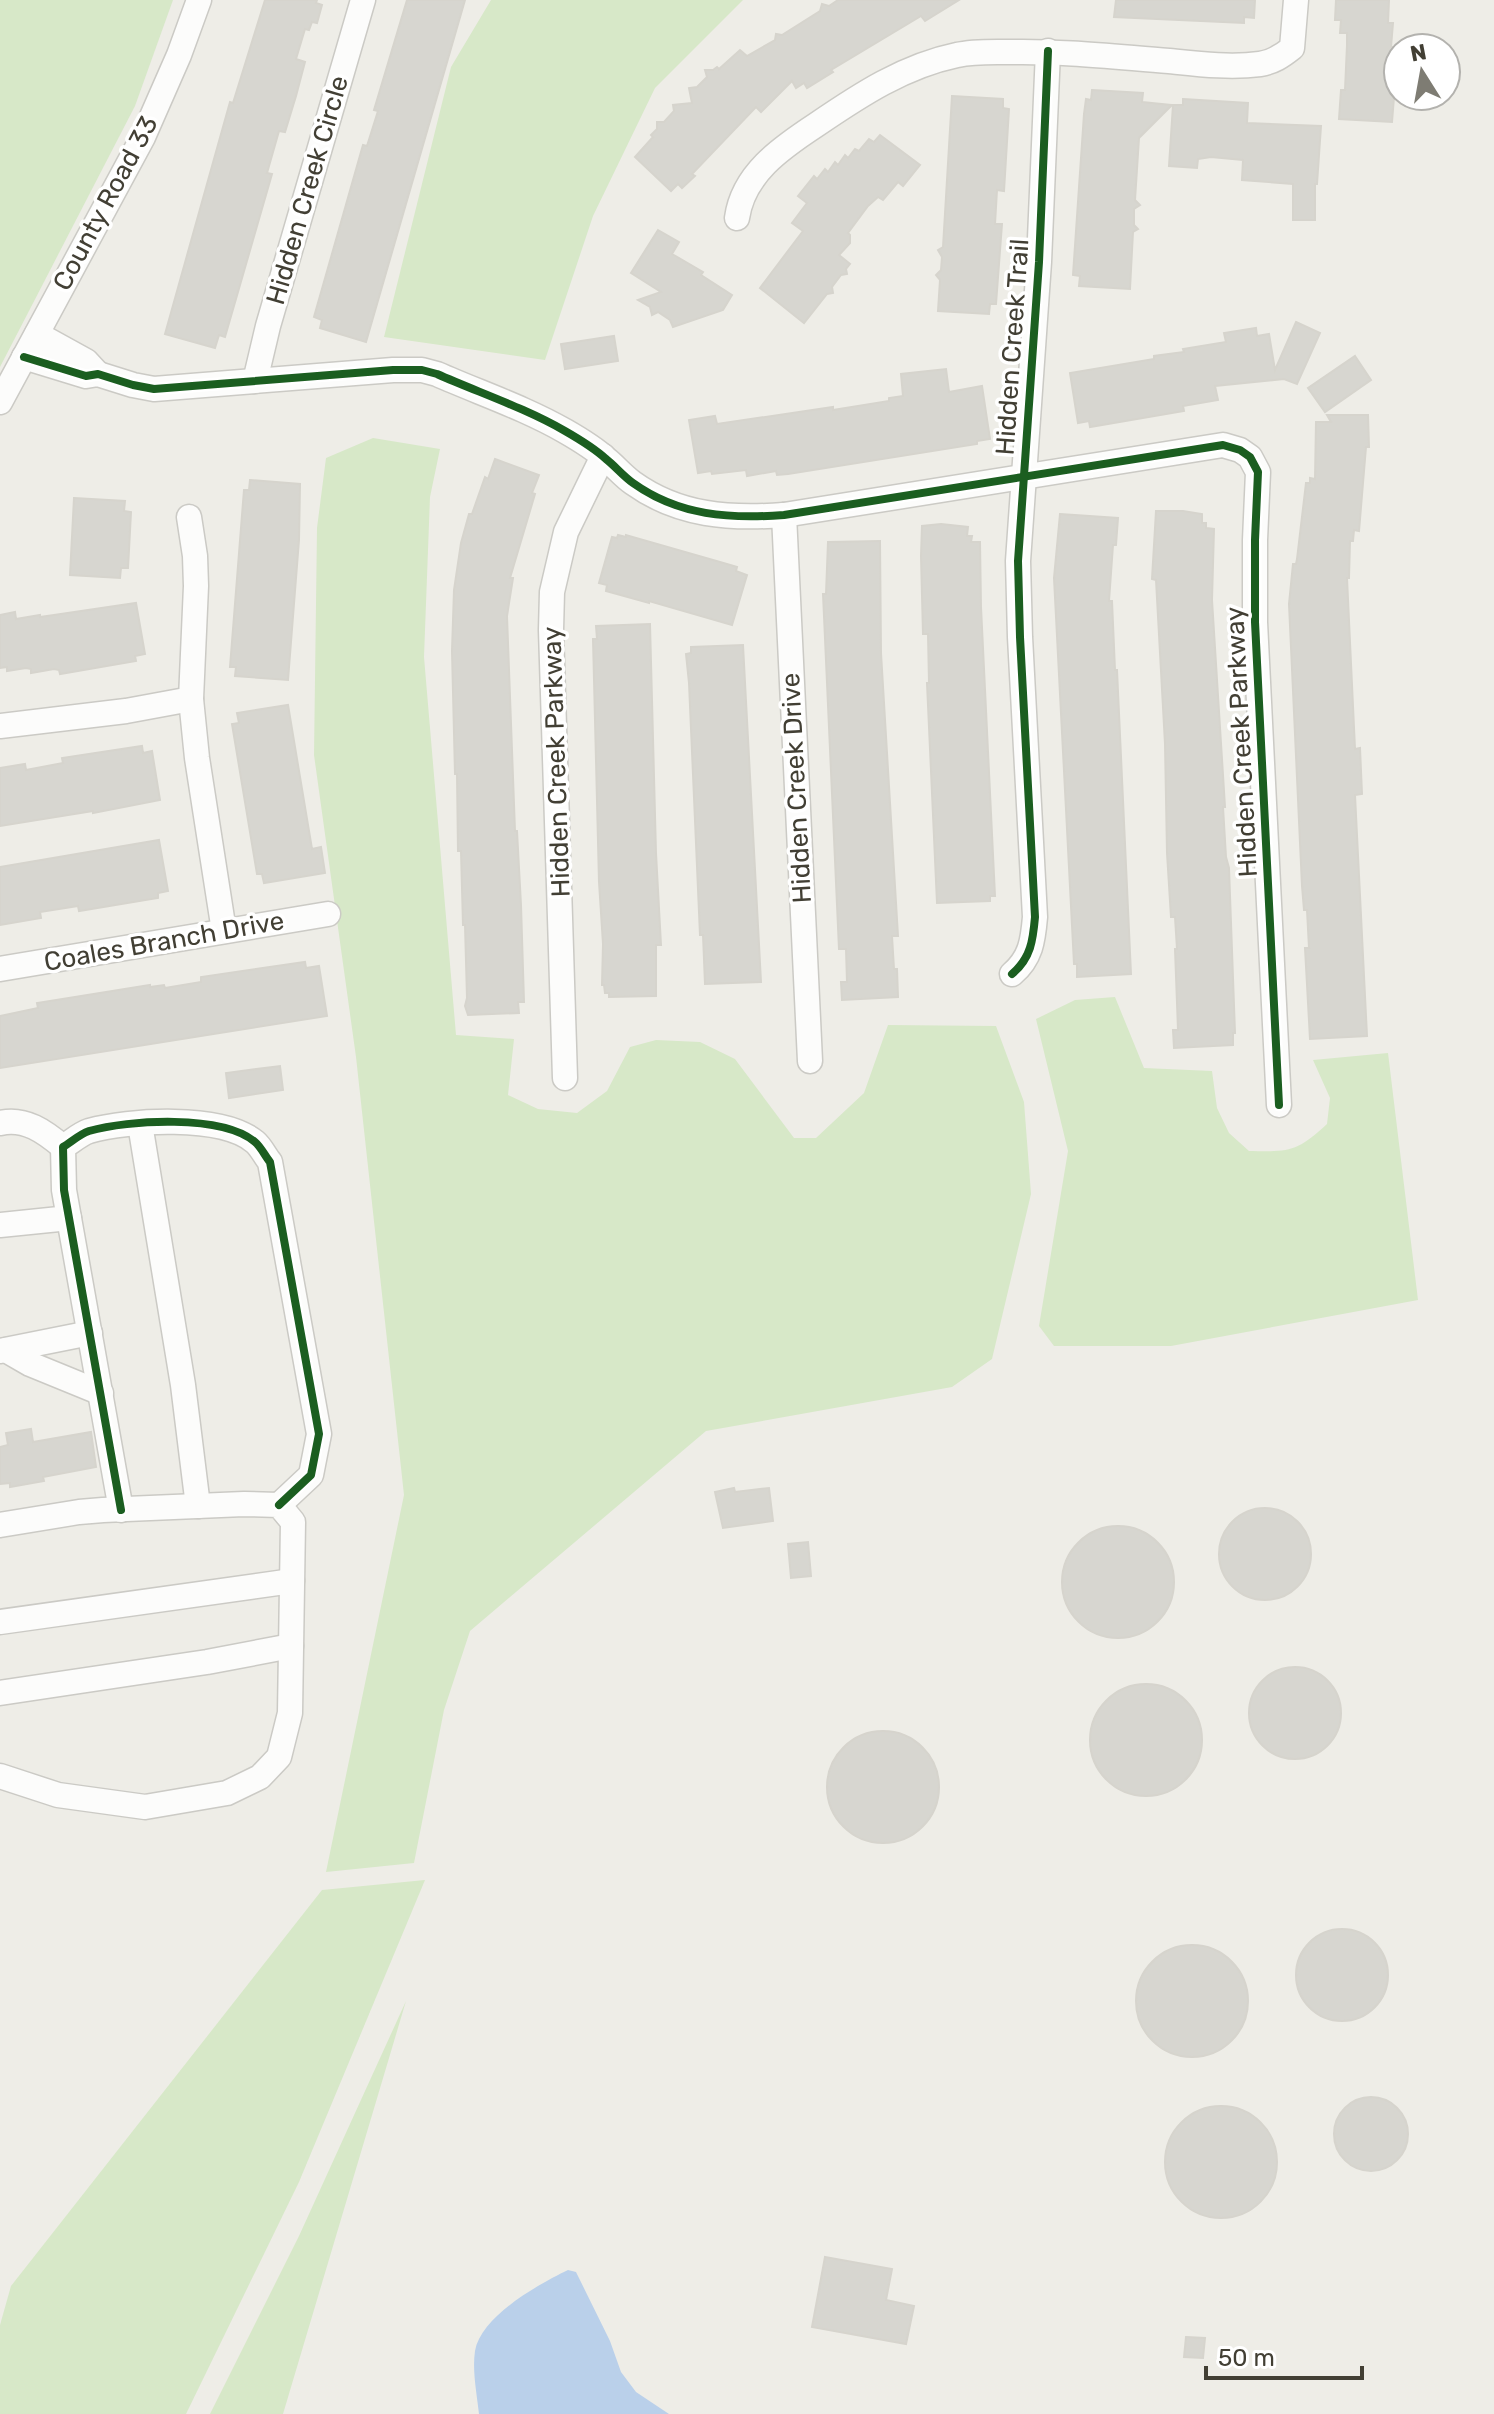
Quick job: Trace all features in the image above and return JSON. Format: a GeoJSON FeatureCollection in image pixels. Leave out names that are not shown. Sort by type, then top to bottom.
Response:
{"type":"FeatureCollection","features":[{"type":"Feature","properties":{"kind":"street","name":"County Road 33"},"geometry":{"type":"LineString","coordinates":[[0,402],[143,137],[199,0]]}},
{"type":"Feature","properties":{"kind":"street","name":"Hidden Creek Circle"},"geometry":{"type":"LineString","coordinates":[[255,381],[268,326],[363,0]]}},
{"type":"Feature","properties":{"kind":"street"},"geometry":{"type":"LineString","coordinates":[[737,218],[746,186],[763,166],[799,136],[902,73],[959,54],[1048,51],[1210,65],[1261,64],[1279,58],[1292,48],[1296,0]]}},
{"type":"Feature","properties":{"kind":"street","name":"Hidden Creek Trail"},"geometry":{"type":"LineString","coordinates":[[1012,974],[1029,954],[1035,917],[1018,590],[1038,274],[1048,51]]}},
{"type":"Feature","properties":{"kind":"street","name":"Hidden Creek Parkway"},"geometry":{"type":"LineString","coordinates":[[37,334],[86,361],[98,374]]}},
{"type":"Feature","properties":{"kind":"street","name":"Hidden Creek Parkway"},"geometry":{"type":"LineString","coordinates":[[24,357],[86,376],[98,374],[154,389],[422,370],[546,421],[603,456],[632,482],[659,499],[715,516],[784,515],[1223,445],[1240,450],[1255,464],[1259,486],[1255,540],[1255,622],[1279,1105]]}},
{"type":"Feature","properties":{"kind":"street","name":"Hidden Creek Parkway"},"geometry":{"type":"LineString","coordinates":[[565,1078],[551,646],[552,592],[566,532],[603,456]]}},
{"type":"Feature","properties":{"kind":"street","name":"Hidden Creek Drive"},"geometry":{"type":"LineString","coordinates":[[784,515],[810,1061]]}},
{"type":"Feature","properties":{"kind":"street"},"geometry":{"type":"LineString","coordinates":[[189,517],[196,586],[191,699],[224,931]]}},
{"type":"Feature","properties":{"kind":"street"},"geometry":{"type":"LineString","coordinates":[[0,726],[126,711],[191,699]]}},
{"type":"Feature","properties":{"kind":"street","name":"Coales Branch Drive"},"geometry":{"type":"LineString","coordinates":[[0,969],[328,914]]}},
{"type":"Feature","properties":{"kind":"street"},"geometry":{"type":"LineString","coordinates":[[0,1123],[10,1120],[43,1130],[63,1147],[64,1190],[121,1510]]}},
{"type":"Feature","properties":{"kind":"street"},"geometry":{"type":"LineString","coordinates":[[0,1525],[79,1512],[279,1505],[311,1475],[319,1434],[270,1162],[254,1141],[225,1128],[175,1121],[85,1132],[63,1147]]}},
{"type":"Feature","properties":{"kind":"street"},"geometry":{"type":"LineString","coordinates":[[140,1124],[183,1385],[198,1506]]}},
{"type":"Feature","properties":{"kind":"street"},"geometry":{"type":"LineString","coordinates":[[0,1225],[69,1218]]}},
{"type":"Feature","properties":{"kind":"street"},"geometry":{"type":"LineString","coordinates":[[3,1350],[90,1333]]}},
{"type":"Feature","properties":{"kind":"street"},"geometry":{"type":"LineString","coordinates":[[3,1350],[101,1393]]}},
{"type":"Feature","properties":{"kind":"street"},"geometry":{"type":"LineString","coordinates":[[0,1776],[58,1795],[145,1807],[227,1793],[260,1777],[279,1757],[290,1713],[293,1522],[279,1505]]}},
{"type":"Feature","properties":{"kind":"street"},"geometry":{"type":"LineString","coordinates":[[0,1622],[292,1581]]}},
{"type":"Feature","properties":{"kind":"street"},"geometry":{"type":"LineString","coordinates":[[0,1693],[207,1662],[291,1646]]}},
{"type":"Feature","properties":{"kind":"green space"},"geometry":{"type":"Polygon","coordinates":[[[0,0],[173,0],[135,106],[0,367],[0,0]]]}},
{"type":"Feature","properties":{"kind":"green space"},"geometry":{"type":"Polygon","coordinates":[[[491,0],[743,0],[655,88],[593,216],[545,360],[384,337],[451,67],[491,0]]]}},
{"type":"Feature","properties":{"kind":"green space"},"geometry":{"type":"Polygon","coordinates":[[[373,438],[440,449],[430,497],[424,657],[456,1035],[514,1039],[508,1095],[538,1109],[577,1113],[607,1091],[630,1047],[656,1040],[700,1042],[735,1059],[794,1138],[816,1138],[864,1093],[888,1025],[996,1026],[1024,1102],[1031,1194],[992,1359],[952,1387],[706,1431],[470,1631],[444,1710],[414,1863],[326,1872],[404,1495],[356,1057],[314,755],[317,528],[326,458],[373,438]]]}},
{"type":"Feature","properties":{"kind":"green space"},"geometry":{"type":"Polygon","coordinates":[[[1115,997],[1144,1068],[1212,1071],[1217,1108],[1229,1133],[1249,1151],[1292,1148],[1308,1140],[1327,1124],[1330,1098],[1313,1060],[1388,1053],[1418,1300],[1171,1346],[1054,1346],[1039,1326],[1068,1151],[1036,1019],[1075,1000],[1115,997]]]}},
{"type":"Feature","properties":{"kind":"green space"},"geometry":{"type":"Polygon","coordinates":[[[425,1880],[299,2182],[186,2414],[0,2414],[0,2325],[11,2286],[322,1890],[425,1880]]]}},
{"type":"Feature","properties":{"kind":"green space"},"geometry":{"type":"Polygon","coordinates":[[[406,2001],[283,2414],[210,2414],[299,2236],[406,2001]]]}},
{"type":"Feature","properties":{"kind":"water"},"geometry":{"type":"Polygon","coordinates":[[[568,2270],[576,2272],[610,2341],[621,2372],[636,2392],[669,2414],[479,2414],[474,2366],[480,2338],[499,2314],[513,2303],[568,2270]]]}},
{"type":"Feature","properties":{"kind":"building"},"geometry":{"type":"Polygon","coordinates":[[[265,0],[317,0],[316,3],[322,5],[317,23],[312,22],[309,30],[305,29],[296,59],[305,62],[296,96],[285,132],[279,131],[267,173],[272,174],[225,337],[219,335],[215,348],[165,334],[230,102],[233,103],[265,0]]]}},
{"type":"Feature","properties":{"kind":"building"},"geometry":{"type":"Polygon","coordinates":[[[407,0],[465,0],[366,342],[320,328],[322,320],[314,317],[363,145],[367,146],[378,111],[374,110],[407,0]]]}},
{"type":"Feature","properties":{"kind":"building"},"geometry":{"type":"Polygon","coordinates":[[[838,0],[959,0],[925,21],[921,16],[831,70],[833,72],[807,88],[804,83],[796,88],[792,81],[761,112],[756,107],[682,188],[678,184],[671,191],[635,157],[653,137],[651,135],[657,129],[657,122],[664,122],[674,111],[673,105],[692,103],[689,88],[697,87],[707,77],[705,70],[719,69],[740,50],[747,56],[775,40],[776,34],[782,35],[820,11],[822,4],[829,6],[838,0]]]}},
{"type":"Feature","properties":{"kind":"building"},"geometry":{"type":"Polygon","coordinates":[[[1116,0],[1255,0],[1254,18],[1244,17],[1244,23],[1114,17],[1116,0]]]}},
{"type":"Feature","properties":{"kind":"building"},"geometry":{"type":"Polygon","coordinates":[[[1336,0],[1389,0],[1388,23],[1393,23],[1392,32],[1382,32],[1382,112],[1393,112],[1392,122],[1339,119],[1341,90],[1345,90],[1347,33],[1340,33],[1341,20],[1335,20],[1336,0]]]}},
{"type":"Feature","properties":{"kind":"building"},"geometry":{"type":"Polygon","coordinates":[[[1092,90],[1143,93],[1142,102],[1172,105],[1139,138],[1135,200],[1140,205],[1134,209],[1134,225],[1138,229],[1133,232],[1130,289],[1079,286],[1080,276],[1073,275],[1084,114],[1086,99],[1091,100],[1092,90]]]}},
{"type":"Feature","properties":{"kind":"building"},"geometry":{"type":"Polygon","coordinates":[[[952,96],[1003,99],[1003,108],[1009,109],[1004,191],[997,190],[995,224],[1002,224],[996,304],[990,304],[989,314],[938,311],[940,280],[936,275],[941,270],[942,257],[938,250],[943,247],[952,96]]]}},
{"type":"Feature","properties":{"kind":"building"},"geometry":{"type":"Polygon","coordinates":[[[1183,99],[1248,103],[1247,123],[1321,126],[1315,220],[1293,220],[1293,184],[1242,180],[1243,160],[1211,157],[1198,159],[1197,168],[1169,166],[1173,105],[1183,105],[1183,99]]]}},
{"type":"Feature","properties":{"kind":"building"},"geometry":{"type":"Polygon","coordinates":[[[880,135],[920,165],[903,186],[898,182],[883,200],[878,197],[868,206],[848,233],[850,243],[839,255],[850,264],[847,274],[841,275],[832,287],[833,293],[827,294],[804,323],[760,288],[803,231],[792,223],[807,203],[798,196],[814,176],[817,179],[825,169],[828,172],[835,162],[838,165],[845,155],[848,158],[855,149],[859,151],[869,139],[874,142],[880,135]]]}},
{"type":"Feature","properties":{"kind":"building"},"geometry":{"type":"Polygon","coordinates":[[[658,230],[679,242],[672,254],[703,272],[701,275],[732,295],[723,310],[673,327],[670,320],[658,312],[652,315],[650,307],[638,300],[661,292],[631,273],[658,230]]]}},
{"type":"Feature","properties":{"kind":"building"},"geometry":{"type":"Polygon","coordinates":[[[1296,322],[1320,333],[1297,384],[1284,379],[1215,386],[1218,400],[1183,406],[1184,411],[1090,427],[1089,421],[1078,423],[1070,373],[1154,359],[1154,356],[1184,352],[1183,349],[1226,342],[1224,333],[1256,328],[1257,336],[1269,334],[1275,370],[1296,322]]]}},
{"type":"Feature","properties":{"kind":"building"},"geometry":{"type":"Polygon","coordinates":[[[614,336],[618,361],[565,369],[561,344],[614,336]]]}},
{"type":"Feature","properties":{"kind":"building"},"geometry":{"type":"Polygon","coordinates":[[[1355,356],[1371,380],[1325,412],[1308,388],[1355,356]]]}},
{"type":"Feature","properties":{"kind":"building"},"geometry":{"type":"Polygon","coordinates":[[[946,369],[949,392],[982,386],[990,439],[977,441],[977,444],[788,474],[777,475],[776,471],[747,476],[746,470],[698,473],[689,420],[715,416],[717,424],[889,401],[889,398],[903,396],[901,374],[946,369]]]}},
{"type":"Feature","properties":{"kind":"building"},"geometry":{"type":"Polygon","coordinates":[[[1327,415],[1368,415],[1369,447],[1366,447],[1359,531],[1354,530],[1353,541],[1350,541],[1347,578],[1355,749],[1360,748],[1362,794],[1355,795],[1367,1036],[1310,1039],[1305,948],[1309,948],[1302,886],[1289,604],[1306,483],[1310,483],[1310,478],[1315,479],[1316,422],[1331,422],[1327,415]]]}},
{"type":"Feature","properties":{"kind":"building"},"geometry":{"type":"Polygon","coordinates":[[[495,459],[539,475],[510,578],[513,578],[507,616],[524,1002],[518,1002],[519,1013],[468,1015],[465,1006],[465,925],[455,774],[454,590],[469,514],[472,514],[495,459]]]}},
{"type":"Feature","properties":{"kind":"building"},"geometry":{"type":"Polygon","coordinates":[[[250,480],[300,484],[299,540],[288,680],[235,676],[236,667],[230,667],[244,490],[249,490],[250,480]]]}},
{"type":"Feature","properties":{"kind":"building"},"geometry":{"type":"Polygon","coordinates":[[[74,498],[125,501],[124,511],[131,512],[128,568],[121,568],[120,578],[70,575],[74,498]]]}},
{"type":"Feature","properties":{"kind":"building"},"geometry":{"type":"Polygon","coordinates":[[[1156,511],[1202,514],[1202,523],[1206,523],[1206,528],[1214,529],[1212,600],[1229,868],[1233,1045],[1174,1048],[1173,1030],[1178,1030],[1177,949],[1175,917],[1171,917],[1167,853],[1156,580],[1152,579],[1156,511]]]}},
{"type":"Feature","properties":{"kind":"building"},"geometry":{"type":"Polygon","coordinates":[[[1060,514],[1118,518],[1109,601],[1112,601],[1117,670],[1131,974],[1077,977],[1077,964],[1074,964],[1054,578],[1060,514]]]}},
{"type":"Feature","properties":{"kind":"building"},"geometry":{"type":"Polygon","coordinates":[[[941,524],[968,527],[967,536],[972,536],[971,542],[980,542],[995,896],[990,896],[990,901],[937,903],[927,683],[928,634],[923,634],[921,556],[922,526],[941,524]]]}},
{"type":"Feature","properties":{"kind":"building"},"geometry":{"type":"Polygon","coordinates":[[[618,535],[737,567],[736,571],[747,575],[732,625],[606,591],[607,585],[599,583],[612,537],[617,538],[618,535]]]}},
{"type":"Feature","properties":{"kind":"building"},"geometry":{"type":"Polygon","coordinates":[[[880,541],[881,653],[898,936],[892,936],[898,997],[842,1000],[841,982],[847,982],[846,949],[839,949],[823,594],[826,594],[828,542],[880,541]]]}},
{"type":"Feature","properties":{"kind":"building"},"geometry":{"type":"Polygon","coordinates":[[[136,603],[145,654],[135,656],[136,661],[60,674],[59,670],[54,669],[31,673],[31,669],[26,668],[7,671],[7,667],[0,668],[0,615],[15,612],[16,619],[40,617],[136,603]]]}},
{"type":"Feature","properties":{"kind":"building"},"geometry":{"type":"Polygon","coordinates":[[[650,624],[661,945],[656,945],[656,996],[609,997],[602,985],[593,639],[597,639],[596,626],[650,624]]]}},
{"type":"Feature","properties":{"kind":"building"},"geometry":{"type":"Polygon","coordinates":[[[743,645],[761,982],[705,984],[686,654],[691,653],[691,647],[743,645]]]}},
{"type":"Feature","properties":{"kind":"building"},"geometry":{"type":"Polygon","coordinates":[[[288,705],[312,849],[321,847],[325,873],[264,883],[262,874],[257,874],[232,724],[239,723],[237,713],[288,705]]]}},
{"type":"Feature","properties":{"kind":"building"},"geometry":{"type":"Polygon","coordinates":[[[142,746],[143,753],[152,751],[160,800],[0,826],[0,768],[25,764],[26,770],[63,763],[62,758],[142,746]]]}},
{"type":"Feature","properties":{"kind":"building"},"geometry":{"type":"Polygon","coordinates":[[[159,840],[168,891],[158,893],[158,898],[79,911],[78,906],[40,912],[41,918],[0,925],[0,867],[159,840]]]}},
{"type":"Feature","properties":{"kind":"building"},"geometry":{"type":"Polygon","coordinates":[[[305,962],[306,968],[319,966],[327,1016],[0,1068],[0,1016],[38,1008],[37,1003],[150,985],[164,985],[165,988],[201,982],[201,977],[305,962]]]}},
{"type":"Feature","properties":{"kind":"building"},"geometry":{"type":"Polygon","coordinates":[[[280,1066],[283,1090],[229,1098],[226,1073],[280,1066]]]}},
{"type":"Feature","properties":{"kind":"building"},"geometry":{"type":"Polygon","coordinates":[[[31,1429],[33,1442],[91,1432],[96,1467],[43,1477],[44,1481],[10,1487],[10,1483],[0,1484],[0,1447],[8,1445],[6,1433],[31,1429]]]}},
{"type":"Feature","properties":{"kind":"building"},"geometry":{"type":"Polygon","coordinates":[[[734,1488],[735,1492],[769,1488],[773,1521],[723,1528],[715,1492],[734,1488]]]}},
{"type":"Feature","properties":{"kind":"building"},"geometry":{"type":"Polygon","coordinates":[[[1265,1508],[1283,1511],[1298,1521],[1308,1536],[1311,1554],[1308,1572],[1298,1587],[1283,1597],[1265,1600],[1247,1597],[1232,1587],[1222,1572],[1219,1554],[1222,1536],[1232,1521],[1247,1511],[1265,1508]]]}},
{"type":"Feature","properties":{"kind":"building"},"geometry":{"type":"Polygon","coordinates":[[[1118,1526],[1139,1530],[1158,1542],[1170,1561],[1174,1582],[1170,1603],[1158,1622],[1139,1634],[1118,1638],[1097,1634],[1078,1622],[1066,1603],[1062,1582],[1066,1561],[1078,1542],[1097,1530],[1118,1526]]]}},
{"type":"Feature","properties":{"kind":"building"},"geometry":{"type":"Polygon","coordinates":[[[808,1542],[811,1576],[791,1578],[788,1544],[808,1542]]]}},
{"type":"Feature","properties":{"kind":"building"},"geometry":{"type":"Polygon","coordinates":[[[1295,1667],[1313,1670],[1328,1680],[1338,1695],[1341,1713],[1338,1731],[1328,1746],[1313,1756],[1295,1759],[1277,1756],[1262,1746],[1252,1731],[1249,1713],[1252,1695],[1262,1680],[1277,1670],[1295,1667]]]}},
{"type":"Feature","properties":{"kind":"building"},"geometry":{"type":"Polygon","coordinates":[[[1146,1684],[1168,1688],[1186,1700],[1198,1718],[1202,1740],[1198,1762],[1186,1780],[1168,1792],[1146,1796],[1124,1792],[1106,1780],[1094,1762],[1090,1740],[1094,1718],[1106,1700],[1124,1688],[1146,1684]]]}},
{"type":"Feature","properties":{"kind":"building"},"geometry":{"type":"Polygon","coordinates":[[[883,1731],[904,1735],[923,1747],[935,1766],[939,1787],[935,1808],[923,1827],[904,1839],[883,1843],[862,1839],[843,1827],[831,1808],[827,1787],[831,1766],[843,1747],[862,1735],[883,1731]]]}},
{"type":"Feature","properties":{"kind":"building"},"geometry":{"type":"Polygon","coordinates":[[[1342,1929],[1360,1933],[1375,1942],[1384,1957],[1388,1975],[1384,1993],[1375,2008],[1360,2017],[1342,2021],[1324,2017],[1309,2008],[1300,1993],[1296,1975],[1300,1957],[1309,1942],[1324,1933],[1342,1929]]]}},
{"type":"Feature","properties":{"kind":"building"},"geometry":{"type":"Polygon","coordinates":[[[1192,1945],[1214,1949],[1232,1961],[1244,1979],[1248,2001],[1244,2023],[1232,2041],[1214,2053],[1192,2057],[1170,2053],[1152,2041],[1140,2023],[1136,2001],[1140,1979],[1152,1961],[1170,1949],[1192,1945]]]}},
{"type":"Feature","properties":{"kind":"building"},"geometry":{"type":"Polygon","coordinates":[[[1371,2097],[1385,2100],[1397,2108],[1405,2120],[1408,2134],[1405,2148],[1397,2160],[1385,2168],[1371,2171],[1357,2168],[1345,2160],[1337,2148],[1334,2134],[1337,2120],[1345,2108],[1357,2100],[1371,2097]]]}},
{"type":"Feature","properties":{"kind":"building"},"geometry":{"type":"Polygon","coordinates":[[[1221,2106],[1242,2110],[1261,2122],[1273,2141],[1277,2162],[1273,2183],[1261,2202],[1242,2214],[1221,2218],[1200,2214],[1181,2202],[1169,2183],[1165,2162],[1169,2141],[1181,2122],[1200,2110],[1221,2106]]]}},
{"type":"Feature","properties":{"kind":"building"},"geometry":{"type":"Polygon","coordinates":[[[825,2257],[892,2269],[886,2300],[914,2306],[906,2344],[812,2327],[825,2257]]]}},
{"type":"Feature","properties":{"kind":"building"},"geometry":{"type":"Polygon","coordinates":[[[1186,2337],[1205,2338],[1203,2358],[1184,2357],[1186,2337]]]}},
{"type":"Feature","properties":{"kind":"cycle path"},"geometry":{"type":"LineString","coordinates":[[1012,974],[1030,948],[1035,917],[1018,561],[1039,262],[1048,51]]}},
{"type":"Feature","properties":{"kind":"cycle path"},"geometry":{"type":"LineString","coordinates":[[24,357],[86,376],[98,374],[154,389],[422,370],[518,408],[576,437],[650,494],[687,509],[725,515],[784,515],[1223,445],[1240,450],[1250,457],[1258,472],[1255,622],[1279,1105]]}},
{"type":"Feature","properties":{"kind":"cycle path"},"geometry":{"type":"LineString","coordinates":[[121,1510],[64,1190],[63,1147],[89,1131],[150,1122],[198,1123],[240,1133],[257,1144],[270,1162],[319,1434],[311,1475],[279,1505]]}}]}
